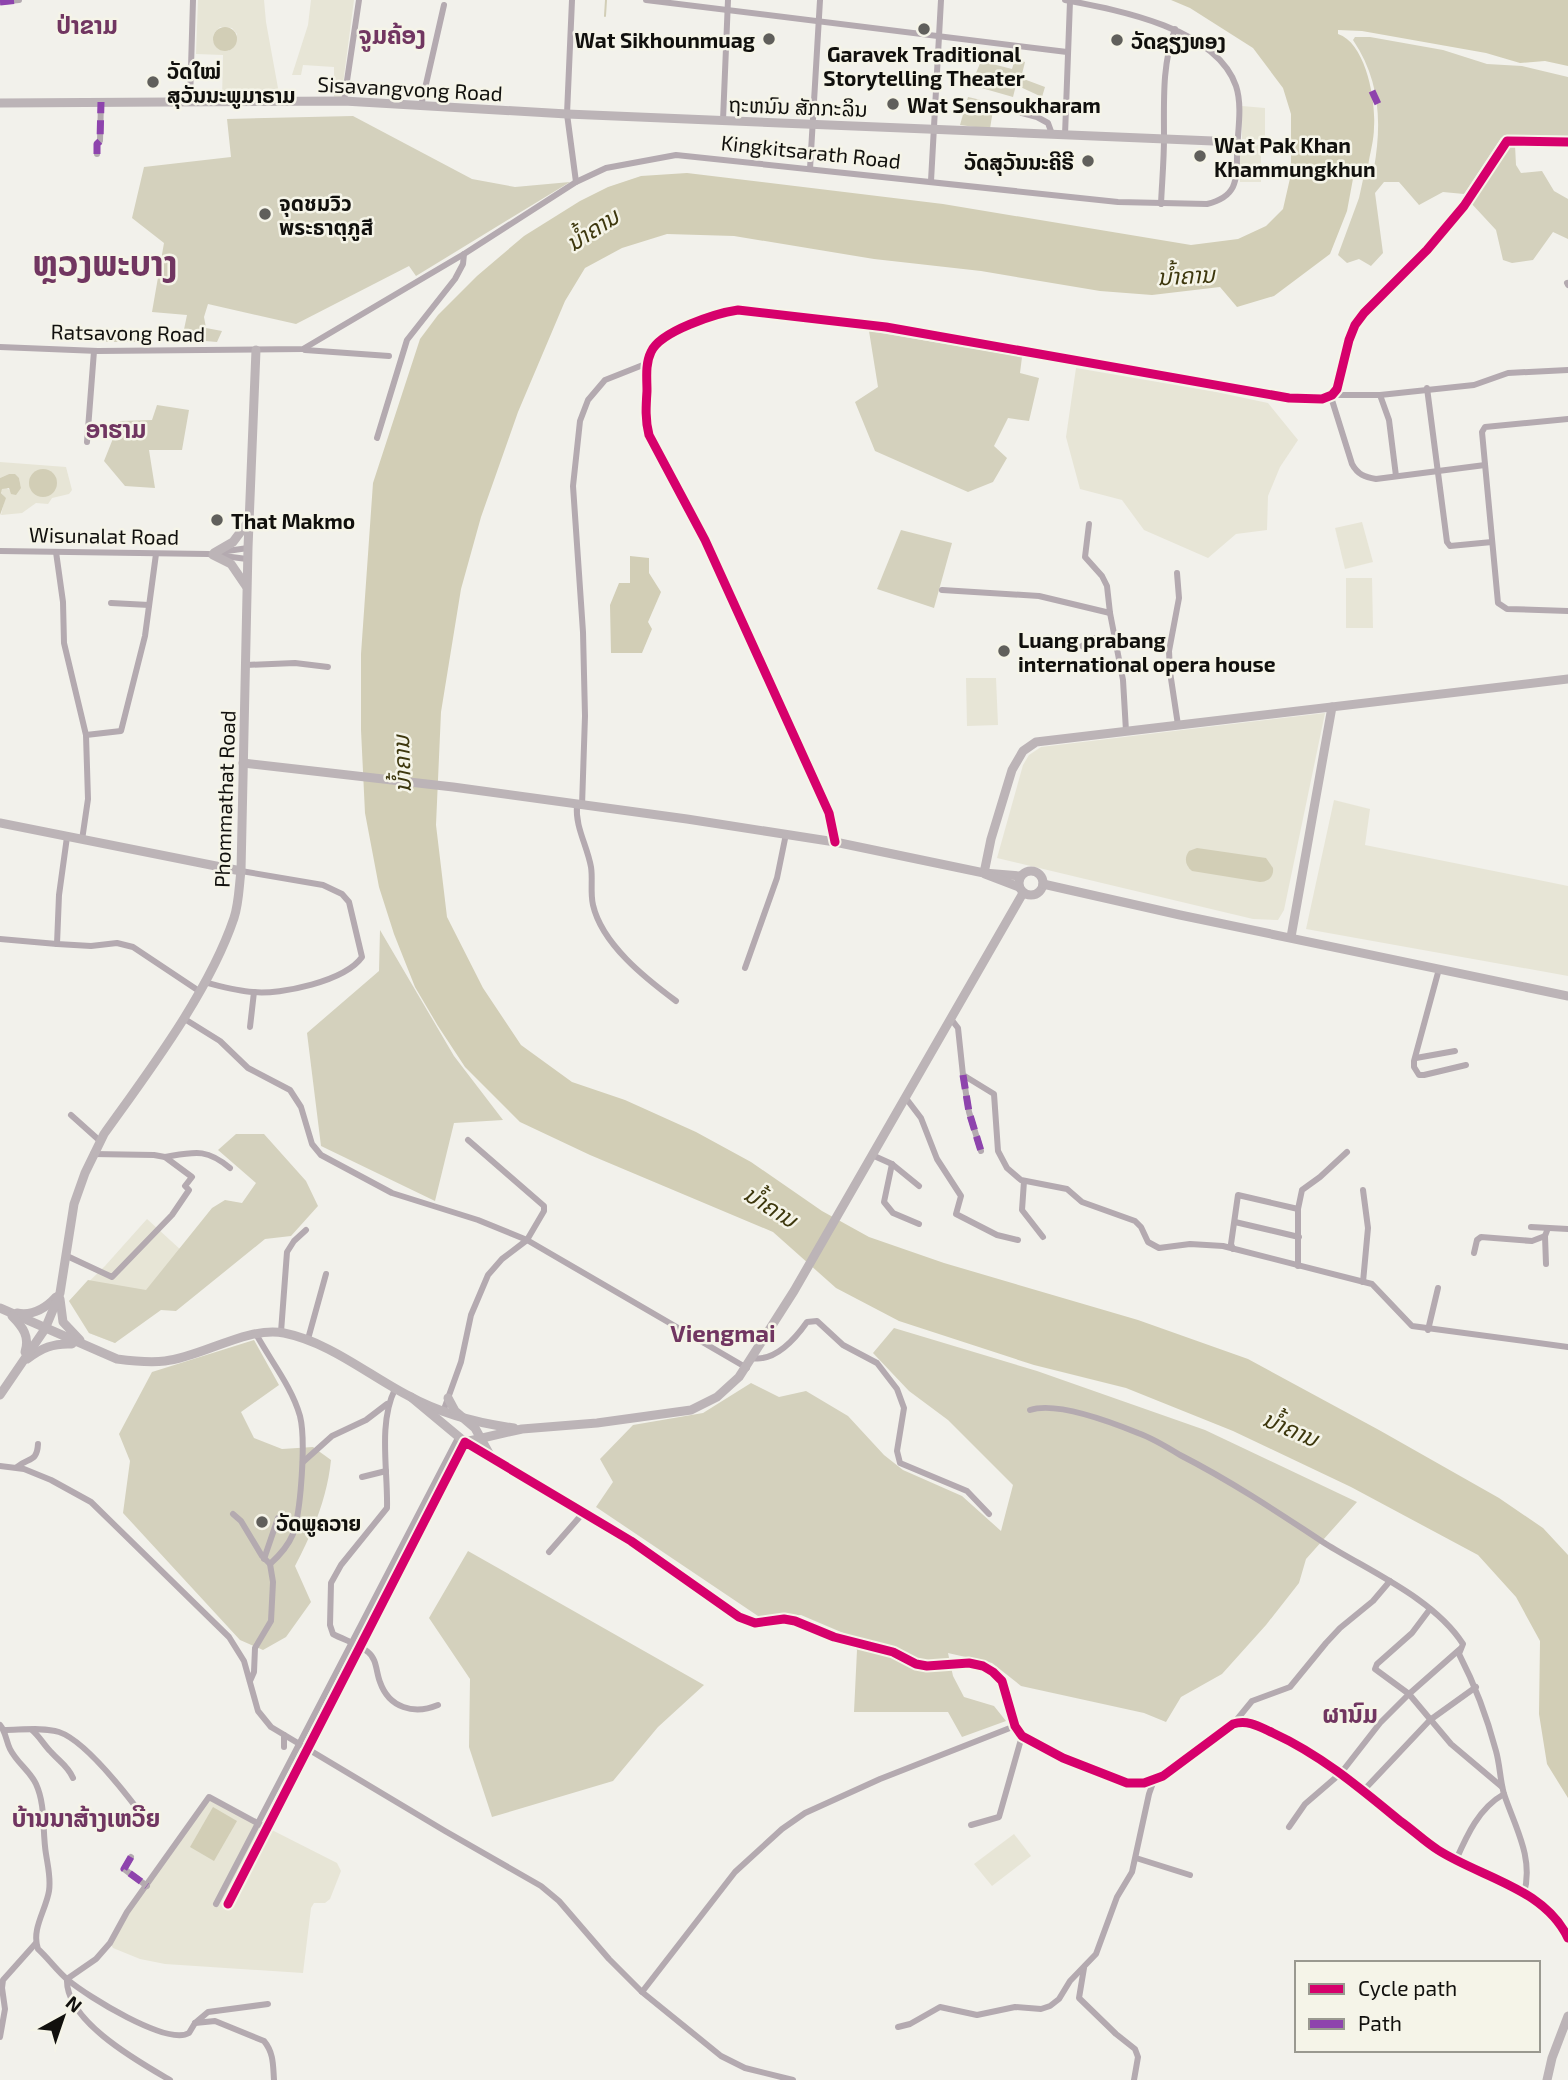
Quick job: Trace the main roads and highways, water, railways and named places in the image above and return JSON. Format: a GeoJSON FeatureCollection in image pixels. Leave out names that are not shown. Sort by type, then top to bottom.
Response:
{"type":"FeatureCollection","features":[{"type":"Feature","properties":{"kind":"water","name":"ນ້ຳຄານ"},"geometry":{"type":"Polygon","coordinates":[[[1171,0],[1568,0],[1568,66],[1545,61],[1520,63],[1486,53],[1362,31],[1338,30],[1338,34],[1356,49],[1371,89],[1374,132],[1368,166],[1355,168],[1347,211],[1330,254],[1274,296],[1237,307],[1220,287],[1152,295],[1100,291],[734,236],[667,234],[622,248],[585,268],[565,301],[518,412],[481,517],[461,589],[441,712],[436,825],[447,917],[483,988],[521,1045],[572,1082],[625,1100],[696,1132],[751,1162],[822,1211],[869,1237],[944,1263],[1138,1320],[1248,1359],[1499,1498],[1543,1528],[1568,1555],[1568,1798],[1547,1764],[1539,1714],[1540,1641],[1516,1597],[1478,1555],[1351,1487],[1233,1431],[1126,1388],[1034,1365],[899,1321],[836,1288],[773,1232],[590,1155],[520,1122],[465,1067],[438,1026],[415,987],[379,887],[365,813],[361,730],[361,654],[373,483],[420,339],[438,315],[477,276],[524,236],[580,201],[608,187],[641,176],[687,173],[943,204],[1191,245],[1238,239],[1266,226],[1283,209],[1291,174],[1291,114],[1283,88],[1253,48],[1190,8],[1171,0]]]}},
{"type":"Feature","properties":{"kind":"water"},"geometry":{"type":"Polygon","coordinates":[[[220,27],[230,27],[237,34],[237,44],[230,51],[220,51],[213,44],[213,34],[220,27]]]}},
{"type":"Feature","properties":{"kind":"water"},"geometry":{"type":"Polygon","coordinates":[[[43,469],[53,473],[57,483],[53,493],[43,497],[33,493],[29,483],[33,473],[43,469]]]}},
{"type":"Feature","properties":{"kind":"water"},"geometry":{"type":"Polygon","coordinates":[[[15,474],[19,478],[21,488],[16,495],[11,494],[9,488],[2,489],[1,493],[6,498],[0,515],[0,478],[15,474]]]}},
{"type":"Feature","properties":{"kind":"water"},"geometry":{"type":"Polygon","coordinates":[[[630,556],[649,558],[649,573],[661,592],[648,622],[652,629],[642,653],[611,653],[610,605],[619,583],[630,583],[630,556]]]}},
{"type":"Feature","properties":{"kind":"water"},"geometry":{"type":"Polygon","coordinates":[[[1197,848],[1266,858],[1273,868],[1273,874],[1268,880],[1260,882],[1192,871],[1186,856],[1189,851],[1197,848]]]}},
{"type":"Feature","properties":{"kind":"water"},"geometry":{"type":"Polygon","coordinates":[[[213,1807],[237,1821],[214,1861],[190,1847],[213,1807]]]}},
{"type":"Feature","properties":{"kind":"waterway"},"geometry":{"type":"LineString","coordinates":[[605,16],[606,0]]}},
{"type":"Feature","properties":{"kind":"place","name":"Garavek Traditional Storytelling Theater"},"geometry":{"type":"Point","coordinates":[924,29]}},
{"type":"Feature","properties":{"kind":"place","name":"Wat Sikhounmuag"},"geometry":{"type":"Point","coordinates":[769,39]}},
{"type":"Feature","properties":{"kind":"place","name":"ວັດຊຽງທອງ"},"geometry":{"type":"Point","coordinates":[1117,40]}},
{"type":"Feature","properties":{"kind":"place","name":"ວັດໃໝ່ ສຸວັນນະພູມາຣາມ"},"geometry":{"type":"Point","coordinates":[153,82]}},
{"type":"Feature","properties":{"kind":"place","name":"Wat Sensoukharam"},"geometry":{"type":"Point","coordinates":[893,104]}},
{"type":"Feature","properties":{"kind":"place","name":"Wat Pak Khan Khammungkhun"},"geometry":{"type":"Point","coordinates":[1200,156]}},
{"type":"Feature","properties":{"kind":"place","name":"ວັດສຸວັນນະຄີຣີ"},"geometry":{"type":"Point","coordinates":[1088,161]}},
{"type":"Feature","properties":{"kind":"place","name":"จุดชมวิว พระธาตุภูสี"},"geometry":{"type":"Point","coordinates":[265,214]}},
{"type":"Feature","properties":{"kind":"place","name":"That Makmo"},"geometry":{"type":"Point","coordinates":[217,520]}},
{"type":"Feature","properties":{"kind":"place","name":"Luang prabang international opera house"},"geometry":{"type":"Point","coordinates":[1004,651]}},
{"type":"Feature","properties":{"kind":"place","name":"ວັດພູຄວາຍ"},"geometry":{"type":"Point","coordinates":[262,1522]}},
{"type":"Feature","properties":{"kind":"district","name":"ປ່າຂາມ"},"geometry":{"type":"Point","coordinates":[87,24]}},
{"type":"Feature","properties":{"kind":"district","name":"ຈູມຄ້ອງ"},"geometry":{"type":"Point","coordinates":[392,34]}},
{"type":"Feature","properties":{"kind":"district","name":"ຫຼວງພະບາງ"},"geometry":{"type":"Point","coordinates":[105,262]}},
{"type":"Feature","properties":{"kind":"district","name":"ອາຮາມ"},"geometry":{"type":"Point","coordinates":[116,428]}},
{"type":"Feature","properties":{"kind":"district","name":"Viengmai"},"geometry":{"type":"Point","coordinates":[723,1332]}},
{"type":"Feature","properties":{"kind":"district","name":"ຜານົມ"},"geometry":{"type":"Point","coordinates":[1350,1713]}},
{"type":"Feature","properties":{"kind":"district","name":"ບ້ານນາສ້າງເຫວີຍ"},"geometry":{"type":"Point","coordinates":[86,1817]}}]}
